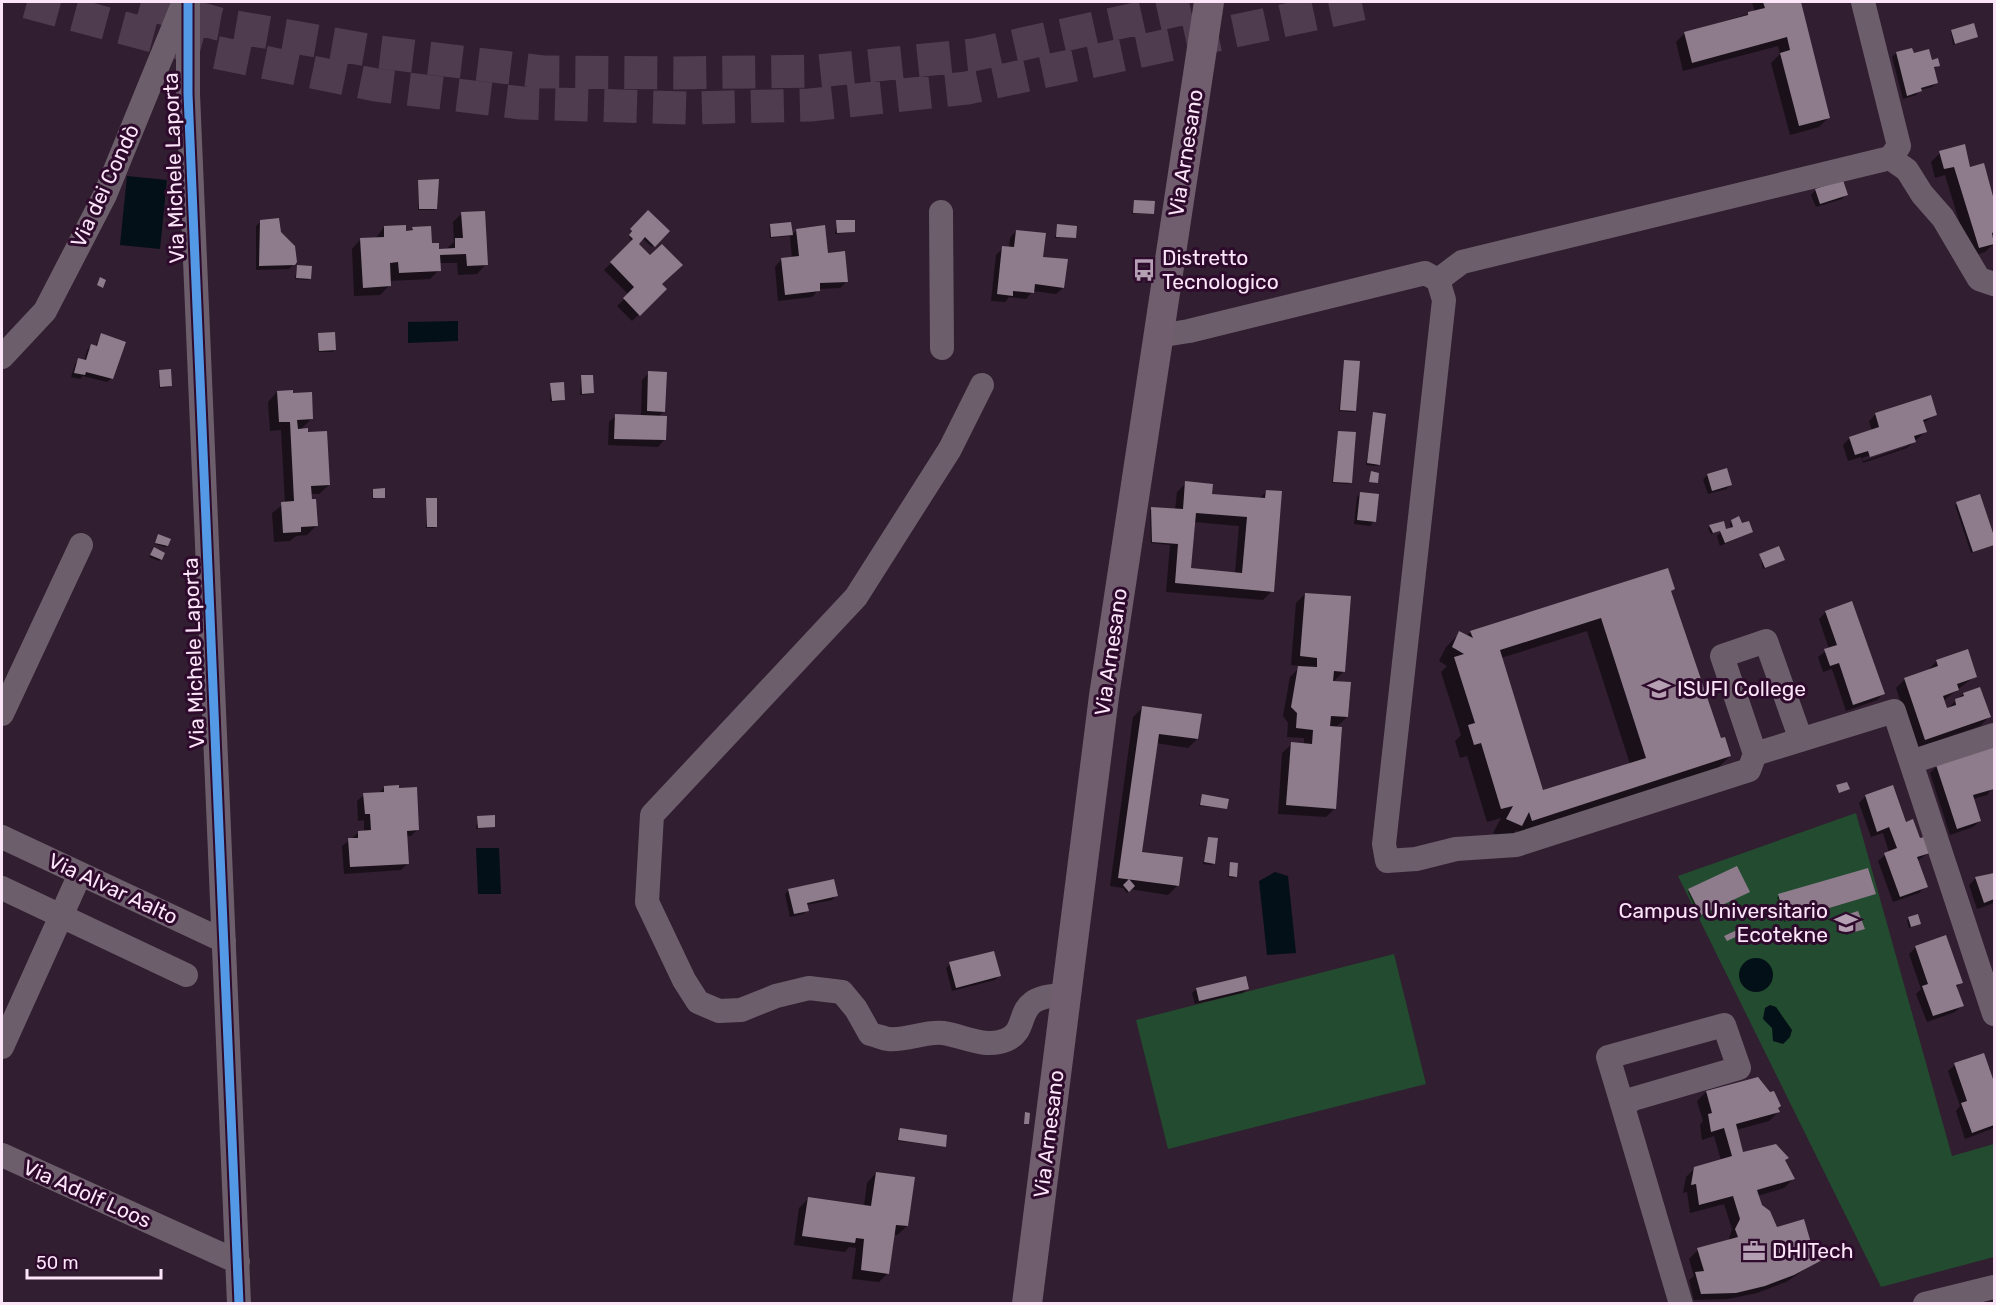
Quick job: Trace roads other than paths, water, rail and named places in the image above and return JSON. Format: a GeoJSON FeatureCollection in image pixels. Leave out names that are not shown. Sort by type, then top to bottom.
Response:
{"type":"FeatureCollection","features":[{"type":"Feature","properties":{"kind":"main road","name":"Via Arnesano"},"geometry":{"type":"LineString","coordinates":[[1027,1304],[1104,696],[1209,2]]}},
{"type":"Feature","properties":{"kind":"street","name":"Via dei Condò"},"geometry":{"type":"LineString","coordinates":[[2,357],[45,311],[105,195],[186,2]]}},
{"type":"Feature","properties":{"kind":"street","name":"Via Michele Laporta"},"geometry":{"type":"LineString","coordinates":[[186,2],[188,106],[239,1304]]}},
{"type":"Feature","properties":{"kind":"street"},"geometry":{"type":"LineString","coordinates":[[1438,280],[1462,262],[1890,158],[1899,146],[1863,2]]}},
{"type":"Feature","properties":{"kind":"street"},"geometry":{"type":"LineString","coordinates":[[1890,158],[1907,170],[1922,194],[1943,218],[1979,279],[1995,284]]}},
{"type":"Feature","properties":{"kind":"street"},"geometry":{"type":"LineString","coordinates":[[941,212],[942,348]]}},
{"type":"Feature","properties":{"kind":"street"},"geometry":{"type":"LineString","coordinates":[[1158,336],[1189,331],[1425,273],[1438,280],[1444,300],[1384,844],[1387,861],[1416,859],[1456,849],[1516,845],[1749,770],[1755,754],[1722,656],[1766,641],[1801,740]]}},
{"type":"Feature","properties":{"kind":"street"},"geometry":{"type":"LineString","coordinates":[[982,385],[950,448],[856,597],[652,815],[647,902],[684,980],[698,1002],[719,1011],[741,1010],[776,996],[809,988],[842,992],[856,1009],[870,1034],[889,1039],[942,1033],[992,1044],[1009,1039],[1019,1026],[1025,1010],[1034,1000],[1052,995],[1066,995]]}},
{"type":"Feature","properties":{"kind":"street"},"geometry":{"type":"LineString","coordinates":[[2,714],[81,544]]}},
{"type":"Feature","properties":{"kind":"street"},"geometry":{"type":"LineString","coordinates":[[1755,754],[1894,711],[1995,1014]]}},
{"type":"Feature","properties":{"kind":"street"},"geometry":{"type":"LineString","coordinates":[[1911,762],[1995,735]]}},
{"type":"Feature","properties":{"kind":"street","name":"Via Alvar Aalto"},"geometry":{"type":"LineString","coordinates":[[2,837],[224,941]]}},
{"type":"Feature","properties":{"kind":"street"},"geometry":{"type":"LineString","coordinates":[[2,1047],[80,874]]}},
{"type":"Feature","properties":{"kind":"street"},"geometry":{"type":"LineString","coordinates":[[2,888],[186,975]]}},
{"type":"Feature","properties":{"kind":"street"},"geometry":{"type":"LineString","coordinates":[[1623,1107],[1633,1099],[1739,1068],[1724,1025],[1608,1058],[1681,1304]]}},
{"type":"Feature","properties":{"kind":"street","name":"Via Adolf Loos"},"geometry":{"type":"LineString","coordinates":[[2,1155],[238,1262]]}},
{"type":"Feature","properties":{"kind":"street"},"geometry":{"type":"LineString","coordinates":[[1924,1304],[1995,1287]]}},
{"type":"Feature","properties":{"kind":"tunnel"},"geometry":{"type":"LineString","coordinates":[[27,2],[209,51],[376,85],[522,103],[687,108],[810,105],[967,88],[1371,2]]}},
{"type":"Feature","properties":{"kind":"tunnel"},"geometry":{"type":"LineString","coordinates":[[141,2],[219,24],[379,52],[543,72],[675,73],[818,71],[973,55],[1213,2]]}},
{"type":"Feature","properties":{"kind":"place","name":"Distretto Tecnologico"},"geometry":{"type":"Point","coordinates":[1144,270]}},
{"type":"Feature","properties":{"kind":"place","name":"ISUFI College"},"geometry":{"type":"Point","coordinates":[1659,689]}},
{"type":"Feature","properties":{"kind":"place","name":"Campus Universitario Ecotekne"},"geometry":{"type":"Point","coordinates":[1846,923]}},
{"type":"Feature","properties":{"kind":"place","name":"DHITech"},"geometry":{"type":"Point","coordinates":[1754,1251]}}]}
